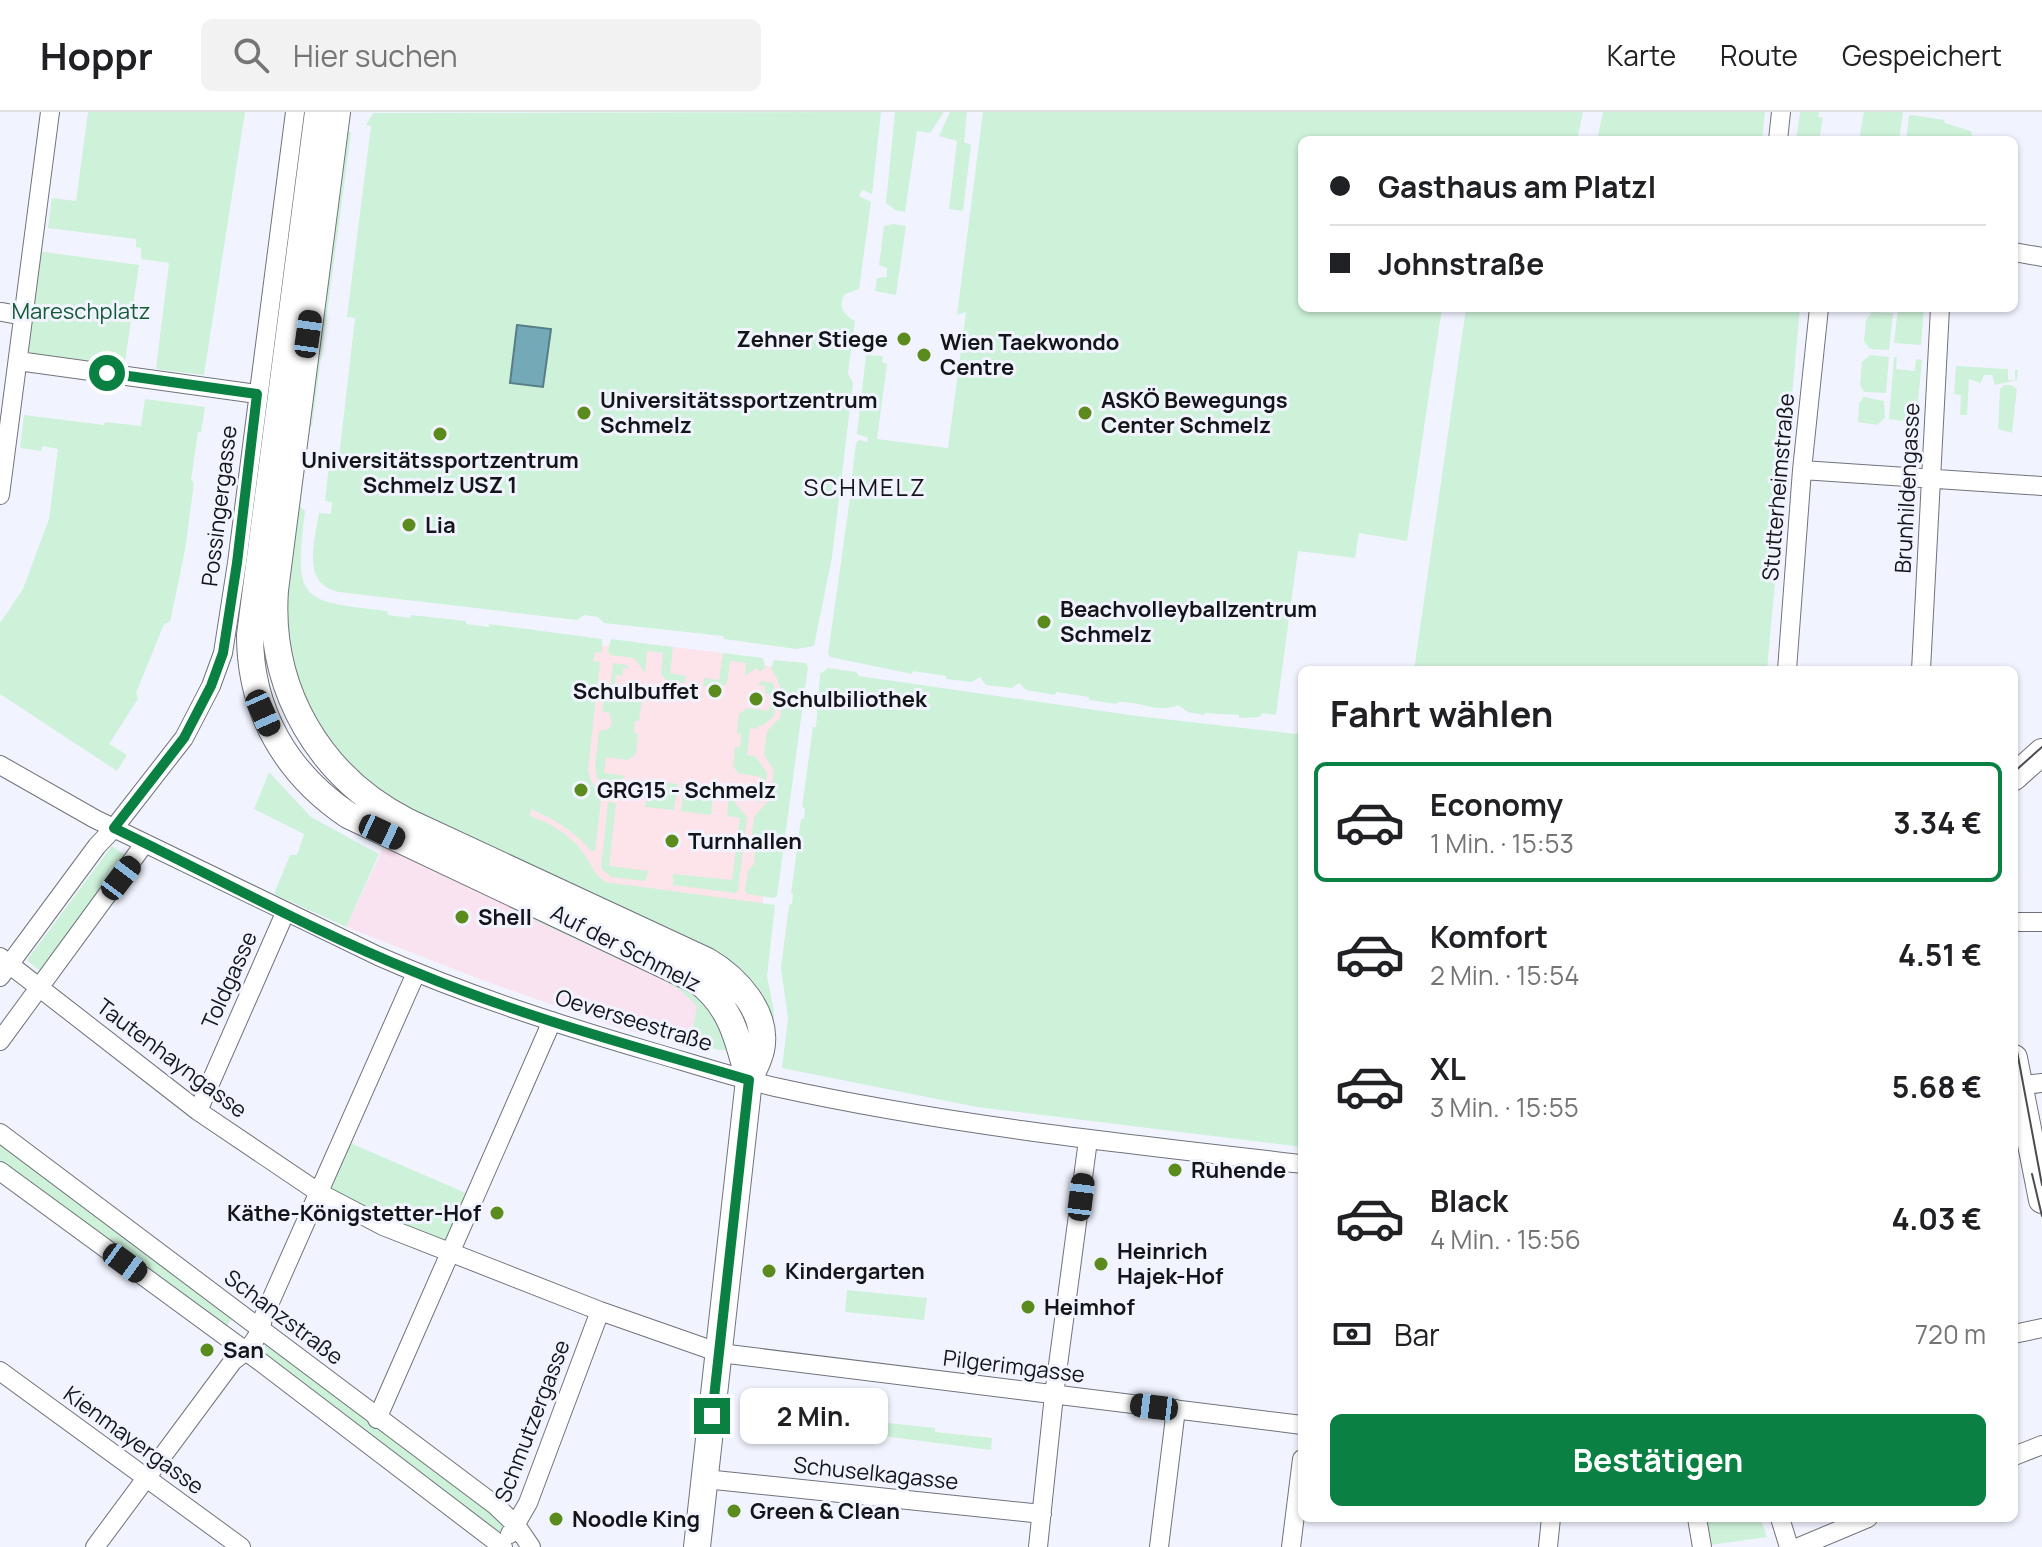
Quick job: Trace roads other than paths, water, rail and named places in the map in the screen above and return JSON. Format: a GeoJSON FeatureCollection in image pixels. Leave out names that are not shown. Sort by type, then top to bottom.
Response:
{"type":"FeatureCollection","features":[{"type":"Feature","properties":{"kind":"main road","name":"Auf der Schmelz"},"geometry":{"type":"LineString","coordinates":[[318,112],[250,635],[254,681],[270,729],[297,771],[322,797],[348,815],[698,981],[719,1000],[733,1023],[749,1080]]}},
{"type":"Feature","properties":{"kind":"main road","name":"Auf der Schmelz"},"geometry":{"type":"LineString","coordinates":[[337,112],[275,590],[275,637],[289,695],[303,724],[328,761],[381,807],[707,961],[729,976],[748,998],[762,1035],[760,1055],[749,1080]]}},
{"type":"Feature","properties":{"kind":"main road"},"geometry":{"type":"LineString","coordinates":[[2018,773],[2042,752]]}},
{"type":"Feature","properties":{"kind":"main road"},"geometry":{"type":"LineString","coordinates":[[697,1547],[749,1080]]}},
{"type":"Feature","properties":{"kind":"main road"},"geometry":{"type":"LineString","coordinates":[[2025,1085],[2042,1200]]}},
{"type":"Feature","properties":{"kind":"street"},"geometry":{"type":"LineString","coordinates":[[0,495],[50,112]]}},
{"type":"Feature","properties":{"kind":"street","name":"Possingergasse"},"geometry":{"type":"LineString","coordinates":[[3,966],[184,738],[211,686],[223,653],[295,112]]}},
{"type":"Feature","properties":{"kind":"street"},"geometry":{"type":"LineString","coordinates":[[1778,136],[1781,112]]}},
{"type":"Feature","properties":{"kind":"street"},"geometry":{"type":"LineString","coordinates":[[2018,253],[2042,257]]}},
{"type":"Feature","properties":{"kind":"street"},"geometry":{"type":"LineString","coordinates":[[2,312],[24,316]]}},
{"type":"Feature","properties":{"kind":"street","name":"Stutterheimstraße"},"geometry":{"type":"LineString","coordinates":[[1787,666],[1802,470],[1819,312]]}},
{"type":"Feature","properties":{"kind":"street","name":"Brunhildengasse"},"geometry":{"type":"LineString","coordinates":[[1921,666],[1940,312]]}},
{"type":"Feature","properties":{"kind":"street"},"geometry":{"type":"LineString","coordinates":[[18,361],[257,394]]}},
{"type":"Feature","properties":{"kind":"street"},"geometry":{"type":"LineString","coordinates":[[1802,470],[2042,486]]}},
{"type":"Feature","properties":{"kind":"street","name":"Oeverseestraße"},"geometry":{"type":"LineString","coordinates":[[0,765],[114,828],[285,913],[416,973],[552,1021],[749,1080],[938,1117],[1088,1140],[1298,1164]]}},
{"type":"Feature","properties":{"kind":"street"},"geometry":{"type":"LineString","coordinates":[[0,1041],[145,843]]}},
{"type":"Feature","properties":{"kind":"street","name":"Toldgasse"},"geometry":{"type":"LineString","coordinates":[[198,1111],[285,913]]}},
{"type":"Feature","properties":{"kind":"street"},"geometry":{"type":"LineString","coordinates":[[2018,922],[2042,922]]}},
{"type":"Feature","properties":{"kind":"street","name":"Tautenhayngasse"},"geometry":{"type":"LineString","coordinates":[[3,966],[39,987],[198,1111],[318,1192],[383,1226],[450,1255]]}},
{"type":"Feature","properties":{"kind":"street"},"geometry":{"type":"LineString","coordinates":[[95,1547],[259,1324],[416,973]]}},
{"type":"Feature","properties":{"kind":"street"},"geometry":{"type":"LineString","coordinates":[[377,1419],[552,1021]]}},
{"type":"Feature","properties":{"kind":"street","name":"Schanzstraße"},"geometry":{"type":"LineString","coordinates":[[0,1133],[259,1324],[377,1419],[495,1505],[516,1525],[531,1547]]}},
{"type":"Feature","properties":{"kind":"street"},"geometry":{"type":"LineString","coordinates":[[1038,1547],[1054,1395],[1088,1140]]}},
{"type":"Feature","properties":{"kind":"street"},"geometry":{"type":"LineString","coordinates":[[0,1171],[239,1353],[503,1547]]}},
{"type":"Feature","properties":{"kind":"street"},"geometry":{"type":"LineString","coordinates":[[450,1255],[720,1353]]}},
{"type":"Feature","properties":{"kind":"street","name":"Schmutzergasse"},"geometry":{"type":"LineString","coordinates":[[503,1547],[528,1503],[600,1311]]}},
{"type":"Feature","properties":{"kind":"street"},"geometry":{"type":"LineString","coordinates":[[2018,1333],[2042,1328]]}},
{"type":"Feature","properties":{"kind":"street","name":"Pilgerimgasse"},"geometry":{"type":"LineString","coordinates":[[720,1353],[1298,1424]]}},
{"type":"Feature","properties":{"kind":"street","name":"Kienmayergasse"},"geometry":{"type":"LineString","coordinates":[[0,1371],[241,1547]]}},
{"type":"Feature","properties":{"kind":"street"},"geometry":{"type":"LineString","coordinates":[[1159,1547],[1176,1409]]}},
{"type":"Feature","properties":{"kind":"street"},"geometry":{"type":"LineString","coordinates":[[2018,1454],[2042,1445]]}},
{"type":"Feature","properties":{"kind":"street","name":"Schuselkagasse"},"geometry":{"type":"LineString","coordinates":[[705,1479],[1042,1514]]}},
{"type":"Feature","properties":{"kind":"street"},"geometry":{"type":"LineString","coordinates":[[1291,1547],[1298,1491]]}},
{"type":"Feature","properties":{"kind":"street"},"geometry":{"type":"LineString","coordinates":[[1548,1547],[1551,1522]]}},
{"type":"Feature","properties":{"kind":"street"},"geometry":{"type":"LineString","coordinates":[[1698,1522],[1702,1547]]}},
{"type":"Feature","properties":{"kind":"street"},"geometry":{"type":"LineString","coordinates":[[1781,1522],[1789,1547]]}},
{"type":"Feature","properties":{"kind":"street"},"geometry":{"type":"LineString","coordinates":[[1799,1547],[1858,1522]]}},
{"type":"Feature","properties":{"kind":"water"},"geometry":{"type":"Polygon","coordinates":[[[517,325],[551,329],[543,387],[510,383],[517,325]]]}},
{"type":"Feature","properties":{"kind":"tram line"},"geometry":{"type":"LineString","coordinates":[[2018,768],[2042,747]]}},
{"type":"Feature","properties":{"kind":"tram line"},"geometry":{"type":"LineString","coordinates":[[2018,1056],[2042,1185]]}},
{"type":"Feature","properties":{"kind":"tram line"},"geometry":{"type":"LineString","coordinates":[[2032,1174],[2042,1216]]}},
{"type":"Feature","properties":{"kind":"place","name":"Zehner Stiege"},"geometry":{"type":"Point","coordinates":[904,339]}},
{"type":"Feature","properties":{"kind":"place","name":"Wien Taekwondo Centre"},"geometry":{"type":"Point","coordinates":[924,355]}},
{"type":"Feature","properties":{"kind":"place","name":"Universitätssportzentrum Schmelz"},"geometry":{"type":"Point","coordinates":[584,413]}},
{"type":"Feature","properties":{"kind":"place","name":"ASKÖ Bewegungs Center Schmelz"},"geometry":{"type":"Point","coordinates":[1085,413]}},
{"type":"Feature","properties":{"kind":"place","name":"Universitätssportzentrum Schmelz USZ 1"},"geometry":{"type":"Point","coordinates":[440,434]}},
{"type":"Feature","properties":{"kind":"place","name":"Lia"},"geometry":{"type":"Point","coordinates":[409,525]}},
{"type":"Feature","properties":{"kind":"place","name":"Beachvolleyballzentrum Schmelz"},"geometry":{"type":"Point","coordinates":[1044,622]}},
{"type":"Feature","properties":{"kind":"place","name":"Schulbuffet"},"geometry":{"type":"Point","coordinates":[715,691]}},
{"type":"Feature","properties":{"kind":"place","name":"Schulbiliothek"},"geometry":{"type":"Point","coordinates":[756,699]}},
{"type":"Feature","properties":{"kind":"place","name":"GRG15 - Schmelz"},"geometry":{"type":"Point","coordinates":[581,790]}},
{"type":"Feature","properties":{"kind":"place","name":"Turnhallen"},"geometry":{"type":"Point","coordinates":[672,841]}},
{"type":"Feature","properties":{"kind":"place","name":"Shell"},"geometry":{"type":"Point","coordinates":[462,917]}},
{"type":"Feature","properties":{"kind":"place","name":"Ruhende"},"geometry":{"type":"Point","coordinates":[1175,1170]}},
{"type":"Feature","properties":{"kind":"place","name":"Käthe-Königstetter-Hof"},"geometry":{"type":"Point","coordinates":[497,1213]}},
{"type":"Feature","properties":{"kind":"place","name":"Heinrich Hajek-Hof"},"geometry":{"type":"Point","coordinates":[1101,1264]}},
{"type":"Feature","properties":{"kind":"place","name":"Kindergarten"},"geometry":{"type":"Point","coordinates":[769,1271]}},
{"type":"Feature","properties":{"kind":"place","name":"Heimhof"},"geometry":{"type":"Point","coordinates":[1028,1307]}},
{"type":"Feature","properties":{"kind":"place","name":"San"},"geometry":{"type":"Point","coordinates":[207,1350]}},
{"type":"Feature","properties":{"kind":"place","name":"Green & Clean"},"geometry":{"type":"Point","coordinates":[734,1511]}},
{"type":"Feature","properties":{"kind":"place","name":"Noodle King"},"geometry":{"type":"Point","coordinates":[556,1519]}},
{"type":"Feature","properties":{"kind":"district","name":"SCHMELZ"},"geometry":{"type":"Point","coordinates":[865,486]}},
{"type":"Feature","properties":{"kind":"park label","name":"Mareschplatz"},"geometry":{"type":"Point","coordinates":[81,311]}}]}
